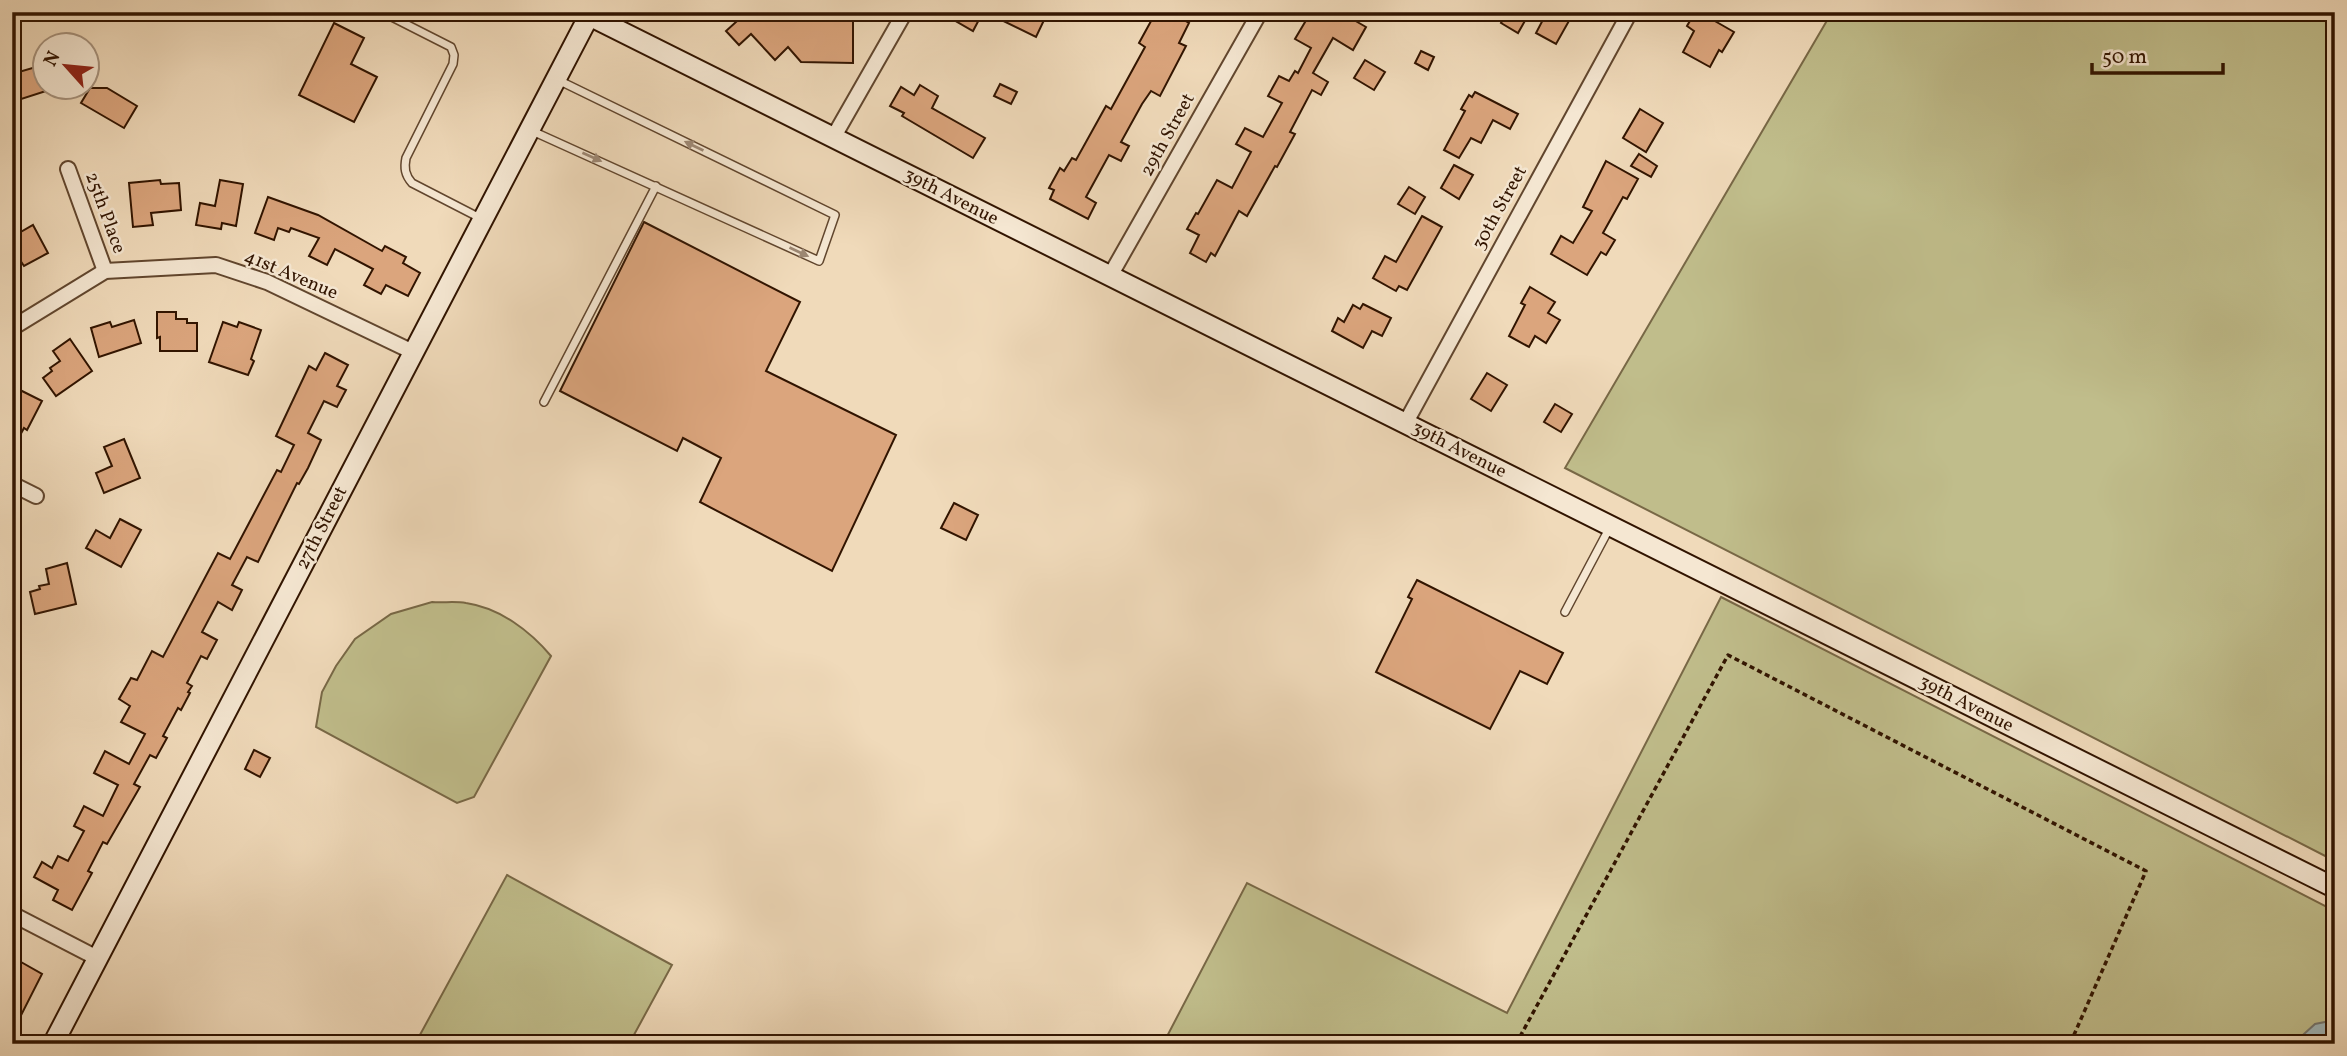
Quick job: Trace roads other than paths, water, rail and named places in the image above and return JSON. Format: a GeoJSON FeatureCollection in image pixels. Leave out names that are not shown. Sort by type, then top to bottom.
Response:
{"type":"FeatureCollection","features":[{"type":"Feature","properties":{"kind":"street"},"geometry":{"type":"LineString","coordinates":[[833,138],[905,12]]}},
{"type":"Feature","properties":{"kind":"street","name":"29th Street"},"geometry":{"type":"LineString","coordinates":[[1110,276],[1260,12]]}},
{"type":"Feature","properties":{"kind":"street","name":"30th Street"},"geometry":{"type":"LineString","coordinates":[[1405,424],[1630,12]]}},
{"type":"Feature","properties":{"kind":"street","name":"27th Street"},"geometry":{"type":"LineString","coordinates":[[53,1044],[556,79],[587,13]]}},
{"type":"Feature","properties":{"kind":"street","name":"39th Avenue"},"geometry":{"type":"LineString","coordinates":[[587,13],[2335,888]]}},
{"type":"Feature","properties":{"kind":"street","name":"25th Place"},"geometry":{"type":"LineString","coordinates":[[68,169],[105,271]]}},
{"type":"Feature","properties":{"kind":"street","name":"41st Avenue"},"geometry":{"type":"LineString","coordinates":[[105,271],[216,265],[267,282],[413,352]]}},
{"type":"Feature","properties":{"kind":"street"},"geometry":{"type":"LineString","coordinates":[[12,328],[105,271]]}},
{"type":"Feature","properties":{"kind":"street"},"geometry":{"type":"LineString","coordinates":[[12,485],[36,496]]}},
{"type":"Feature","properties":{"kind":"street"},"geometry":{"type":"LineString","coordinates":[[12,914],[99,959]]}},
{"type":"Feature","properties":{"kind":"lane"},"geometry":{"type":"LineString","coordinates":[[382,12],[451,47],[454,55],[453,64],[406,158],[404,167],[407,177],[412,183],[483,219]]}},
{"type":"Feature","properties":{"kind":"lane"},"geometry":{"type":"LineString","coordinates":[[530,129],[819,261],[835,215],[556,79]]}},
{"type":"Feature","properties":{"kind":"lane"},"geometry":{"type":"LineString","coordinates":[[544,402],[656,186]]}},
{"type":"Feature","properties":{"kind":"lane"},"geometry":{"type":"LineString","coordinates":[[1565,612],[1611,526]]}},
{"type":"Feature","properties":{"kind":"water"},"geometry":{"type":"Polygon","coordinates":[[[2335,1020],[2335,1044],[2293,1044],[2315,1024],[2335,1020]]]}}]}
